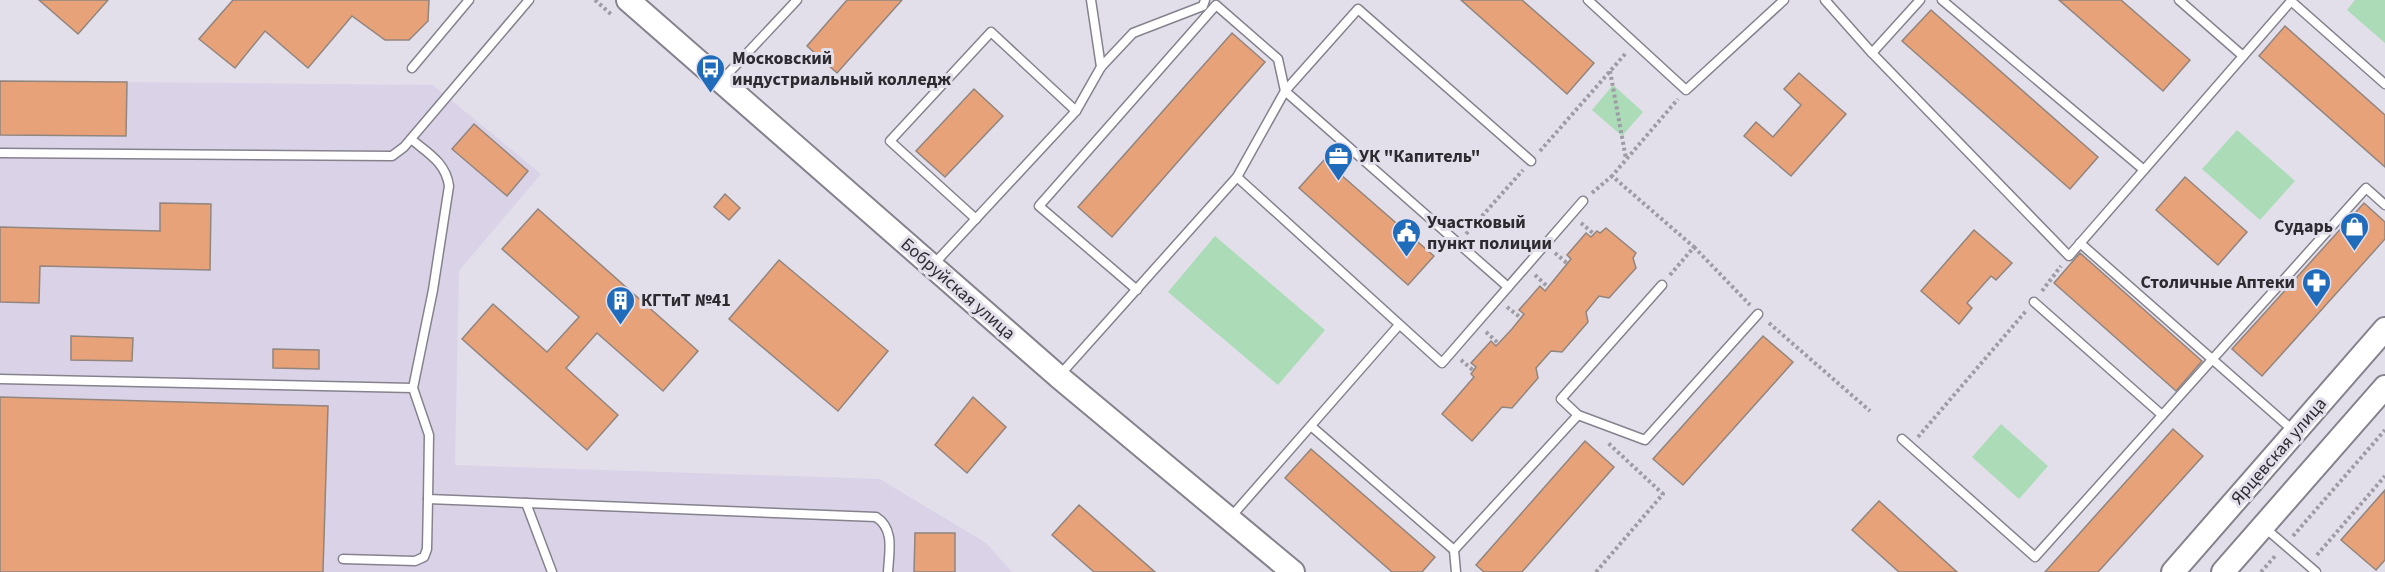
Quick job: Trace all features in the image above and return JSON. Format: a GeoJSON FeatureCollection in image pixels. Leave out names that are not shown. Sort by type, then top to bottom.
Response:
{"type":"FeatureCollection","features":[{"type":"Feature","properties":{"kind":"street","name":"Бобруйская улица"},"geometry":{"type":"LineString","coordinates":[[628,0],[1059,377],[1293,572]]}},
{"type":"Feature","properties":{"kind":"street","name":"Ярцевская улица"},"geometry":{"type":"LineString","coordinates":[[2173,572],[2385,329]]}},
{"type":"Feature","properties":{"kind":"street","name":"Ярцевская улица"},"geometry":{"type":"LineString","coordinates":[[2223,572],[2385,387]]}},
{"type":"Feature","properties":{"kind":"lane"},"geometry":{"type":"LineString","coordinates":[[412,68],[469,0]]}},
{"type":"Feature","properties":{"kind":"lane"},"geometry":{"type":"LineString","coordinates":[[0,153],[378,158],[392,156],[411,139],[530,0]]}},
{"type":"Feature","properties":{"kind":"lane"},"geometry":{"type":"LineString","coordinates":[[722,80],[797,0]]}},
{"type":"Feature","properties":{"kind":"lane"},"geometry":{"type":"LineString","coordinates":[[1091,0],[1101,67]]}},
{"type":"Feature","properties":{"kind":"lane"},"geometry":{"type":"LineString","coordinates":[[932,266],[1076,111],[1101,67],[1133,33],[1203,6],[1205,0]]}},
{"type":"Feature","properties":{"kind":"lane"},"geometry":{"type":"LineString","coordinates":[[1588,0],[1686,90],[1784,0]]}},
{"type":"Feature","properties":{"kind":"lane"},"geometry":{"type":"LineString","coordinates":[[1825,0],[1872,53],[2069,256],[2291,1],[2385,84]]}},
{"type":"Feature","properties":{"kind":"lane"},"geometry":{"type":"LineString","coordinates":[[1872,53],[1920,0]]}},
{"type":"Feature","properties":{"kind":"lane"},"geometry":{"type":"LineString","coordinates":[[1942,0],[2144,170]]}},
{"type":"Feature","properties":{"kind":"lane"},"geometry":{"type":"LineString","coordinates":[[2179,0],[2243,56]]}},
{"type":"Feature","properties":{"kind":"lane"},"geometry":{"type":"LineString","coordinates":[[1137,290],[1039,206],[1216,5],[1278,59],[1285,91],[1508,287]]}},
{"type":"Feature","properties":{"kind":"lane"},"geometry":{"type":"LineString","coordinates":[[1059,377],[1237,177],[1285,91],[1358,9],[1531,161]]}},
{"type":"Feature","properties":{"kind":"lane"},"geometry":{"type":"LineString","coordinates":[[976,219],[890,141],[991,32],[1076,111]]}},
{"type":"Feature","properties":{"kind":"lane"},"geometry":{"type":"LineString","coordinates":[[343,559],[415,561],[424,558],[428,549],[429,435],[413,388],[433,290],[448,186],[447,174],[441,164],[411,139]]}},
{"type":"Feature","properties":{"kind":"lane"},"geometry":{"type":"LineString","coordinates":[[1237,177],[1442,363],[1583,201]]}},
{"type":"Feature","properties":{"kind":"lane"},"geometry":{"type":"LineString","coordinates":[[1902,439],[2035,557],[2366,188],[2385,206]]}},
{"type":"Feature","properties":{"kind":"lane"},"geometry":{"type":"LineString","coordinates":[[2080,243],[2295,432]]}},
{"type":"Feature","properties":{"kind":"lane"},"geometry":{"type":"LineString","coordinates":[[1662,285],[1562,399],[1578,415],[1645,440],[1758,314]]}},
{"type":"Feature","properties":{"kind":"lane"},"geometry":{"type":"LineString","coordinates":[[2034,302],[2162,415]]}},
{"type":"Feature","properties":{"kind":"lane"},"geometry":{"type":"LineString","coordinates":[[1230,518],[1399,325]]}},
{"type":"Feature","properties":{"kind":"lane"},"geometry":{"type":"LineString","coordinates":[[0,379],[413,388]]}},
{"type":"Feature","properties":{"kind":"lane"},"geometry":{"type":"LineString","coordinates":[[1454,550],[1578,415]]}},
{"type":"Feature","properties":{"kind":"lane"},"geometry":{"type":"LineString","coordinates":[[1311,426],[1454,550],[1456,572]]}},
{"type":"Feature","properties":{"kind":"lane"},"geometry":{"type":"LineString","coordinates":[[428,499],[876,517],[885,523],[889,534],[888,572]]}},
{"type":"Feature","properties":{"kind":"lane"},"geometry":{"type":"LineString","coordinates":[[526,503],[552,572]]}},
{"type":"Feature","properties":{"kind":"lane"},"geometry":{"type":"LineString","coordinates":[[2263,526],[2316,572]]}},
{"type":"Feature","properties":{"kind":"path"},"geometry":{"type":"LineString","coordinates":[[1459,243],[1634,43]]}},
{"type":"Feature","properties":{"kind":"path"},"geometry":{"type":"LineString","coordinates":[[1610,70],[1626,160]]}},
{"type":"Feature","properties":{"kind":"path"},"geometry":{"type":"LineString","coordinates":[[1583,201],[1612,176],[1686,90]]}},
{"type":"Feature","properties":{"kind":"path"},"geometry":{"type":"LineString","coordinates":[[1612,176],[1695,247],[1758,314],[1870,411]]}},
{"type":"Feature","properties":{"kind":"path"},"geometry":{"type":"LineString","coordinates":[[1581,222],[1594,234]]}},
{"type":"Feature","properties":{"kind":"path"},"geometry":{"type":"LineString","coordinates":[[1662,285],[1695,247]]}},
{"type":"Feature","properties":{"kind":"path"},"geometry":{"type":"LineString","coordinates":[[1554,252],[1568,264]]}},
{"type":"Feature","properties":{"kind":"path"},"geometry":{"type":"LineString","coordinates":[[1910,446],[2034,302],[2069,256]]}},
{"type":"Feature","properties":{"kind":"path"},"geometry":{"type":"LineString","coordinates":[[1535,275],[1548,287]]}},
{"type":"Feature","properties":{"kind":"path"},"geometry":{"type":"LineString","coordinates":[[1507,307],[1521,318]]}},
{"type":"Feature","properties":{"kind":"path"},"geometry":{"type":"LineString","coordinates":[[1486,332],[1498,343]]}},
{"type":"Feature","properties":{"kind":"path"},"geometry":{"type":"LineString","coordinates":[[1461,360],[1474,371]]}},
{"type":"Feature","properties":{"kind":"path"},"geometry":{"type":"LineString","coordinates":[[2261,572],[2385,430]]}},
{"type":"Feature","properties":{"kind":"path"},"geometry":{"type":"LineString","coordinates":[[1596,572],[1663,494],[1604,439]]}},
{"type":"Feature","properties":{"kind":"path"},"geometry":{"type":"LineString","coordinates":[[2308,565],[2385,476]]}},
{"type":"Feature","properties":{"kind":"shaded area"},"geometry":{"type":"Polygon","coordinates":[[[0,81],[433,85],[541,174],[459,271],[455,465],[880,479],[986,543],[1012,572],[0,572],[0,81]]]}},
{"type":"Feature","properties":{"kind":"green space"},"geometry":{"type":"Polygon","coordinates":[[[2355,0],[2385,0],[2385,43],[2347,10],[2355,0]]]}},
{"type":"Feature","properties":{"kind":"green space"},"geometry":{"type":"Polygon","coordinates":[[[1613,85],[1643,112],[1622,136],[1592,110],[1613,85]]]}},
{"type":"Feature","properties":{"kind":"green space"},"geometry":{"type":"Polygon","coordinates":[[[2237,130],[2295,181],[2260,220],[2202,169],[2237,130]]]}},
{"type":"Feature","properties":{"kind":"green space"},"geometry":{"type":"Polygon","coordinates":[[[1215,236],[1325,330],[1278,385],[1168,292],[1215,236]]]}},
{"type":"Feature","properties":{"kind":"green space"},"geometry":{"type":"Polygon","coordinates":[[[2001,424],[2048,466],[2019,499],[1972,457],[2001,424]]]}},
{"type":"Feature","properties":{"kind":"building"},"geometry":{"type":"Polygon","coordinates":[[[39,0],[108,0],[78,34],[39,0]]]}},
{"type":"Feature","properties":{"kind":"building"},"geometry":{"type":"Polygon","coordinates":[[[233,0],[429,0],[428,21],[409,40],[385,40],[352,16],[308,68],[265,31],[235,68],[199,39],[233,0]]]}},
{"type":"Feature","properties":{"kind":"building"},"geometry":{"type":"Polygon","coordinates":[[[847,0],[902,0],[837,73],[807,46],[847,0]]]}},
{"type":"Feature","properties":{"kind":"building"},"geometry":{"type":"Polygon","coordinates":[[[1461,0],[1522,0],[1594,63],[1567,94],[1461,0]]]}},
{"type":"Feature","properties":{"kind":"building"},"geometry":{"type":"Polygon","coordinates":[[[2059,0],[2121,0],[2190,60],[2163,91],[2059,0]]]}},
{"type":"Feature","properties":{"kind":"building"},"geometry":{"type":"Polygon","coordinates":[[[1931,10],[2098,157],[2070,189],[1902,41],[1931,10]]]}},
{"type":"Feature","properties":{"kind":"building"},"geometry":{"type":"Polygon","coordinates":[[[2285,26],[2385,115],[2385,167],[2259,56],[2285,26]]]}},
{"type":"Feature","properties":{"kind":"building"},"geometry":{"type":"Polygon","coordinates":[[[1232,33],[1265,62],[1112,237],[1078,207],[1232,33]]]}},
{"type":"Feature","properties":{"kind":"building"},"geometry":{"type":"Polygon","coordinates":[[[1799,73],[1846,114],[1791,176],[1744,136],[1756,122],[1773,137],[1801,105],[1784,89],[1799,73]]]}},
{"type":"Feature","properties":{"kind":"building"},"geometry":{"type":"Polygon","coordinates":[[[0,81],[127,82],[126,136],[0,135],[0,81]]]}},
{"type":"Feature","properties":{"kind":"building"},"geometry":{"type":"Polygon","coordinates":[[[974,89],[1003,116],[945,177],[916,151],[974,89]]]}},
{"type":"Feature","properties":{"kind":"building"},"geometry":{"type":"Polygon","coordinates":[[[474,124],[528,171],[507,196],[452,149],[474,124]]]}},
{"type":"Feature","properties":{"kind":"building"},"geometry":{"type":"Polygon","coordinates":[[[1324,160],[1434,256],[1408,285],[1299,188],[1324,160]]]}},
{"type":"Feature","properties":{"kind":"building"},"geometry":{"type":"Polygon","coordinates":[[[2185,177],[2247,232],[2218,265],[2156,210],[2185,177]]]}},
{"type":"Feature","properties":{"kind":"building"},"geometry":{"type":"Polygon","coordinates":[[[725,194],[740,208],[729,220],[714,207],[725,194]]]}},
{"type":"Feature","properties":{"kind":"building"},"geometry":{"type":"Polygon","coordinates":[[[160,203],[211,204],[210,270],[40,266],[39,303],[0,302],[0,227],[160,231],[160,203]]]}},
{"type":"Feature","properties":{"kind":"building"},"geometry":{"type":"Polygon","coordinates":[[[2364,203],[2385,222],[2385,239],[2262,376],[2232,349],[2364,203]]]}},
{"type":"Feature","properties":{"kind":"building","name":"КГТиТ №41"},"geometry":{"type":"Polygon","coordinates":[[[538,209],[698,351],[663,391],[597,333],[566,368],[618,415],[587,450],[462,339],[493,304],[547,352],[579,317],[502,249],[538,209]]]}},
{"type":"Feature","properties":{"kind":"building"},"geometry":{"type":"Polygon","coordinates":[[[1606,228],[1636,253],[1633,258],[1636,268],[1609,298],[1599,296],[1586,312],[1588,322],[1562,352],[1551,351],[1536,368],[1538,378],[1512,408],[1502,407],[1472,441],[1442,414],[1474,377],[1471,374],[1476,367],[1471,363],[1491,341],[1496,346],[1512,329],[1524,314],[1519,310],[1540,286],[1545,291],[1571,259],[1567,255],[1586,233],[1591,237],[1597,231],[1600,233],[1606,228]]]}},
{"type":"Feature","properties":{"kind":"building"},"geometry":{"type":"Polygon","coordinates":[[[1974,230],[2012,263],[1996,280],[1991,276],[1967,303],[1972,308],[1959,324],[1921,291],[1974,230]]]}},
{"type":"Feature","properties":{"kind":"building"},"geometry":{"type":"Polygon","coordinates":[[[2080,253],[2202,361],[2176,391],[2054,283],[2080,253]]]}},
{"type":"Feature","properties":{"kind":"building"},"geometry":{"type":"Polygon","coordinates":[[[779,260],[888,351],[838,411],[729,319],[779,260]]]}},
{"type":"Feature","properties":{"kind":"building"},"geometry":{"type":"Polygon","coordinates":[[[71,336],[133,338],[132,361],[71,360],[71,336]]]}},
{"type":"Feature","properties":{"kind":"building"},"geometry":{"type":"Polygon","coordinates":[[[1763,336],[1793,362],[1683,485],[1653,459],[1763,336]]]}},
{"type":"Feature","properties":{"kind":"building"},"geometry":{"type":"Polygon","coordinates":[[[273,349],[319,350],[319,369],[273,368],[273,349]]]}},
{"type":"Feature","properties":{"kind":"building"},"geometry":{"type":"Polygon","coordinates":[[[0,397],[328,406],[323,572],[0,572],[0,397]]]}},
{"type":"Feature","properties":{"kind":"building"},"geometry":{"type":"Polygon","coordinates":[[[973,397],[1006,427],[967,473],[935,445],[973,397]]]}},
{"type":"Feature","properties":{"kind":"building"},"geometry":{"type":"Polygon","coordinates":[[[2173,429],[2203,456],[2098,572],[2045,572],[2173,429]]]}},
{"type":"Feature","properties":{"kind":"building"},"geometry":{"type":"Polygon","coordinates":[[[1585,441],[1614,467],[1522,572],[1484,572],[1476,565],[1585,441]]]}},
{"type":"Feature","properties":{"kind":"building"},"geometry":{"type":"Polygon","coordinates":[[[1311,449],[1435,557],[1422,572],[1392,572],[1285,478],[1311,449]]]}},
{"type":"Feature","properties":{"kind":"building"},"geometry":{"type":"Polygon","coordinates":[[[2385,490],[2385,560],[2376,570],[2341,540],[2385,490]]]}},
{"type":"Feature","properties":{"kind":"building"},"geometry":{"type":"Polygon","coordinates":[[[1879,501],[1957,572],[1899,572],[1852,530],[1879,501]]]}},
{"type":"Feature","properties":{"kind":"building"},"geometry":{"type":"Polygon","coordinates":[[[1079,505],[1155,572],[1094,572],[1052,535],[1079,505]]]}},
{"type":"Feature","properties":{"kind":"building"},"geometry":{"type":"Polygon","coordinates":[[[915,533],[955,533],[955,572],[914,572],[915,533]]]}},
{"type":"Feature","properties":{"kind":"place","name":"Московский индустриальный колледж"},"geometry":{"type":"Point","coordinates":[711,94]}},
{"type":"Feature","properties":{"kind":"place","name":"УК \"Капитель\""},"geometry":{"type":"Point","coordinates":[1338,182]}},
{"type":"Feature","properties":{"kind":"place","name":"Сударь"},"geometry":{"type":"Point","coordinates":[2354,252]}},
{"type":"Feature","properties":{"kind":"place","name":"Участковый пункт полиции"},"geometry":{"type":"Point","coordinates":[1406,258]}},
{"type":"Feature","properties":{"kind":"place","name":"Столичные Аптеки"},"geometry":{"type":"Point","coordinates":[2316,308]}},
{"type":"Feature","properties":{"kind":"place","name":"КГТиТ №41"},"geometry":{"type":"Point","coordinates":[620,326]}}]}
